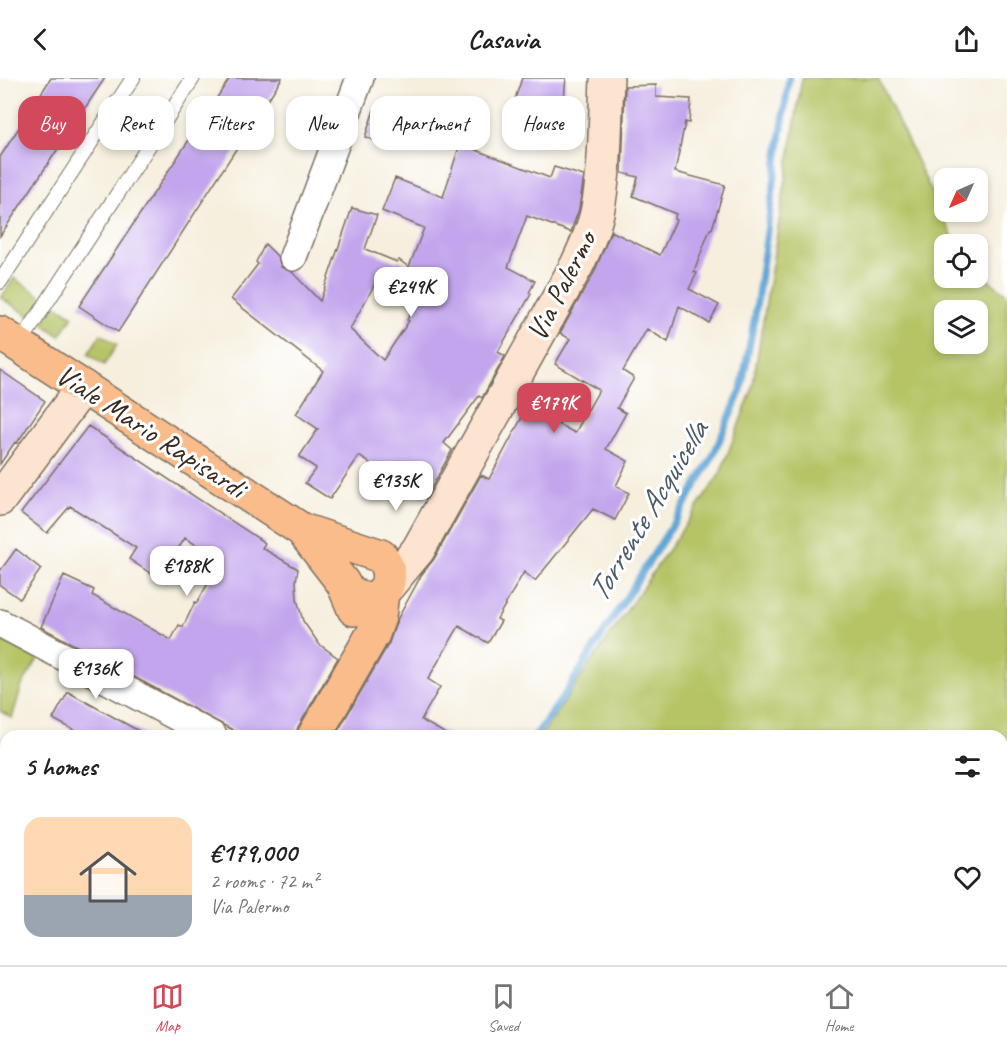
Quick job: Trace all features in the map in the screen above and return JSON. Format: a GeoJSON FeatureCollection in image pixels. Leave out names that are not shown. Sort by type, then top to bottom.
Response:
{"type":"FeatureCollection","features":[{"type":"Feature","properties":{"kind":"main road","name":"Via Palermo"},"geometry":{"type":"LineString","coordinates":[[385,590],[418,550],[577,265],[589,239],[597,215],[602,178],[607,78]]}},
{"type":"Feature","properties":{"kind":"main road","name":"Viale Mario Rapisardi"},"geometry":{"type":"LineString","coordinates":[[9,339],[302,530]]}},
{"type":"Feature","properties":{"kind":"main road"},"geometry":{"type":"LineString","coordinates":[[0,499],[83,387]]}},
{"type":"Feature","properties":{"kind":"main road"},"geometry":{"type":"LineString","coordinates":[[354,668],[353,606],[342,572],[345,562],[353,554],[391,544],[409,534],[422,526],[441,508]]}},
{"type":"Feature","properties":{"kind":"main road"},"geometry":{"type":"LineString","coordinates":[[302,530],[381,556],[388,565],[391,575],[373,634],[318,730]]}},
{"type":"Feature","properties":{"kind":"main road"},"geometry":{"type":"LineString","coordinates":[[302,530],[354,596],[364,599],[373,598],[385,590]]}},
{"type":"Feature","properties":{"kind":"street"},"geometry":{"type":"LineString","coordinates":[[293,257],[360,78]]}},
{"type":"Feature","properties":{"kind":"street"},"geometry":{"type":"LineString","coordinates":[[0,623],[202,730]]}},
{"type":"Feature","properties":{"kind":"lane"},"geometry":{"type":"LineString","coordinates":[[0,282],[134,78]]}},
{"type":"Feature","properties":{"kind":"lane"},"geometry":{"type":"LineString","coordinates":[[9,339],[193,78]]}},
{"type":"Feature","properties":{"kind":"green space"},"geometry":{"type":"Polygon","coordinates":[[[802,78],[878,78],[934,197],[934,222],[946,222],[951,234],[934,234],[934,288],[988,288],[988,280],[1007,294],[1007,730],[545,730],[720,474],[752,390],[802,78]]]}},
{"type":"Feature","properties":{"kind":"green space"},"geometry":{"type":"Polygon","coordinates":[[[14,278],[44,298],[31,317],[1,298],[14,278]]]}},
{"type":"Feature","properties":{"kind":"green space"},"geometry":{"type":"Polygon","coordinates":[[[56,305],[73,316],[60,336],[43,324],[56,305]]]}},
{"type":"Feature","properties":{"kind":"green space"},"geometry":{"type":"Polygon","coordinates":[[[101,334],[117,345],[104,365],[88,354],[101,334]]]}},
{"type":"Feature","properties":{"kind":"green space"},"geometry":{"type":"Polygon","coordinates":[[[0,639],[38,659],[22,685],[12,718],[0,711],[0,639]]]}},
{"type":"Feature","properties":{"kind":"building"},"geometry":{"type":"Polygon","coordinates":[[[51,78],[105,78],[86,107],[86,96],[39,96],[51,78]]]}},
{"type":"Feature","properties":{"kind":"building"},"geometry":{"type":"Polygon","coordinates":[[[230,78],[282,78],[270,96],[218,96],[230,78]]]}},
{"type":"Feature","properties":{"kind":"building"},"geometry":{"type":"Polygon","coordinates":[[[522,78],[566,78],[564,96],[516,96],[522,78]]]}},
{"type":"Feature","properties":{"kind":"building"},"geometry":{"type":"Polygon","coordinates":[[[656,85],[656,97],[691,99],[689,123],[685,122],[675,172],[725,185],[712,229],[710,229],[694,272],[697,273],[689,289],[719,305],[709,323],[679,306],[668,342],[647,329],[623,371],[634,378],[617,408],[626,413],[606,449],[628,461],[616,486],[629,493],[615,520],[593,509],[535,581],[524,572],[497,619],[501,621],[488,643],[459,626],[428,679],[440,687],[421,720],[439,730],[338,730],[389,643],[397,620],[422,574],[434,559],[481,475],[489,479],[527,408],[575,433],[599,390],[555,364],[570,339],[560,333],[594,273],[611,231],[660,255],[676,220],[674,219],[676,214],[633,196],[638,177],[622,173],[625,86],[656,85]]]}},
{"type":"Feature","properties":{"kind":"building"},"geometry":{"type":"Polygon","coordinates":[[[370,122],[370,139],[365,137],[370,122]]]}},
{"type":"Feature","properties":{"kind":"building"},"geometry":{"type":"Polygon","coordinates":[[[18,129],[18,150],[57,150],[0,236],[0,157],[18,129]]]}},
{"type":"Feature","properties":{"kind":"building"},"geometry":{"type":"Polygon","coordinates":[[[186,144],[186,150],[236,150],[118,332],[79,306],[186,144]]]}},
{"type":"Feature","properties":{"kind":"building"},"geometry":{"type":"Polygon","coordinates":[[[458,150],[476,150],[550,178],[554,167],[584,176],[579,209],[571,232],[527,216],[508,267],[535,281],[529,293],[531,294],[498,352],[505,356],[482,398],[479,396],[444,443],[452,450],[425,499],[359,456],[330,499],[305,483],[316,468],[299,457],[318,429],[296,414],[323,371],[231,299],[258,264],[256,262],[265,244],[278,257],[281,267],[292,272],[320,301],[352,208],[377,215],[365,249],[397,262],[399,260],[409,267],[424,228],[382,211],[395,178],[443,197],[458,150]],[[377,280],[350,329],[383,360],[409,321],[407,320],[416,304],[377,280]]]}},
{"type":"Feature","properties":{"kind":"building"},"geometry":{"type":"Polygon","coordinates":[[[0,370],[45,401],[0,464],[0,370]]]}},
{"type":"Feature","properties":{"kind":"building"},"geometry":{"type":"Polygon","coordinates":[[[88,426],[265,543],[262,548],[298,569],[297,599],[303,621],[319,644],[338,658],[297,730],[233,730],[41,627],[64,576],[94,590],[92,595],[171,640],[179,625],[183,627],[195,602],[197,603],[221,560],[185,538],[159,579],[129,559],[136,548],[70,506],[47,533],[21,513],[88,426]]]}},
{"type":"Feature","properties":{"kind":"building"},"geometry":{"type":"Polygon","coordinates":[[[16,549],[41,569],[20,599],[0,585],[0,571],[16,549]]]}},
{"type":"Feature","properties":{"kind":"building"},"geometry":{"type":"Polygon","coordinates":[[[68,692],[137,730],[74,730],[53,719],[68,692]]]}},
{"type":"Feature","properties":{"kind":"waterway","name":"Torrente Acquicella"},"geometry":{"type":"LineString","coordinates":[[539,730],[563,697],[678,516],[712,458],[741,390],[755,316],[789,78]]}}]}
